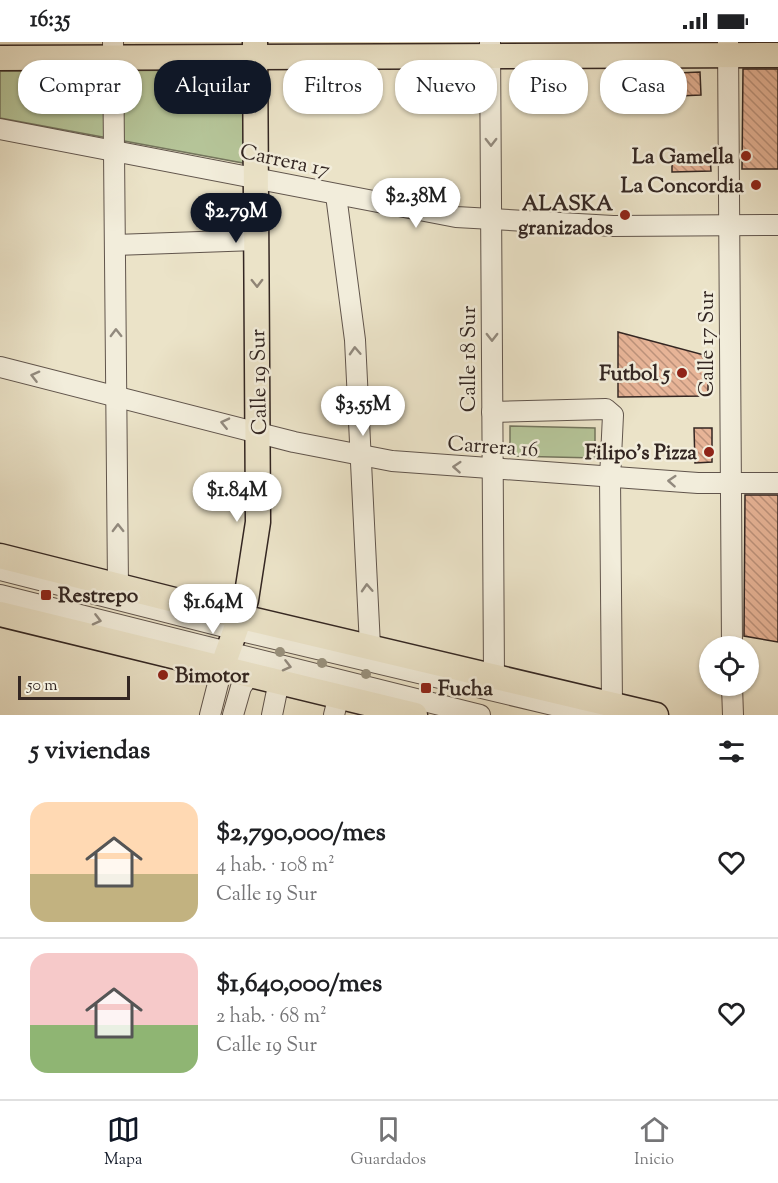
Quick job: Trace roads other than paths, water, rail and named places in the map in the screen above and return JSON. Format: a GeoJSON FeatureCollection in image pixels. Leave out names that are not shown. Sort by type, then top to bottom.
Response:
{"type":"FeatureCollection","features":[{"type":"Feature","properties":{"kind":"main road"},"geometry":{"type":"LineString","coordinates":[[0,58],[113,50],[255,49],[728,49],[778,55]]}},
{"type":"Feature","properties":{"kind":"main road","name":"Calle 19 Sur"},"geometry":{"type":"LineString","coordinates":[[232,642],[253,567],[258,522],[255,49]]}},
{"type":"Feature","properties":{"kind":"main road"},"geometry":{"type":"LineString","coordinates":[[0,556],[118,586],[232,642],[250,674],[279,681],[336,705],[415,715]]}},
{"type":"Feature","properties":{"kind":"main road"},"geometry":{"type":"LineString","coordinates":[[0,614],[232,642],[370,646],[494,676],[603,710],[656,715]]}},
{"type":"Feature","properties":{"kind":"street","name":"Calle 18 Sur"},"geometry":{"type":"LineString","coordinates":[[490,49],[494,676]]}},
{"type":"Feature","properties":{"kind":"street","name":"Calle 17 Sur"},"geometry":{"type":"LineString","coordinates":[[728,49],[732,636]]}},
{"type":"Feature","properties":{"kind":"street"},"geometry":{"type":"LineString","coordinates":[[113,50],[118,586]]}},
{"type":"Feature","properties":{"kind":"street","name":"Carrera 17"},"geometry":{"type":"LineString","coordinates":[[0,129],[336,195],[491,221],[613,226],[778,225]]}},
{"type":"Feature","properties":{"kind":"street"},"geometry":{"type":"LineString","coordinates":[[336,195],[355,340],[370,646]]}},
{"type":"Feature","properties":{"kind":"street"},"geometry":{"type":"LineString","coordinates":[[115,245],[257,240]]}},
{"type":"Feature","properties":{"kind":"street","name":"Carrera 16"},"geometry":{"type":"LineString","coordinates":[[0,367],[361,456],[421,465],[610,478],[778,483]]}},
{"type":"Feature","properties":{"kind":"street"},"geometry":{"type":"LineString","coordinates":[[0,595],[232,642],[603,710],[613,416],[606,409],[492,412]]}},
{"type":"Feature","properties":{"kind":"street"},"geometry":{"type":"LineString","coordinates":[[0,570],[232,642],[480,715]]}},
{"type":"Feature","properties":{"kind":"street","name":"Calle 19 Sur"},"geometry":{"type":"LineString","coordinates":[[210,715],[232,642]]}},
{"type":"Feature","properties":{"kind":"street"},"geometry":{"type":"LineString","coordinates":[[233,715],[241,687],[250,674]]}},
{"type":"Feature","properties":{"kind":"street"},"geometry":{"type":"LineString","coordinates":[[272,715],[279,681]]}},
{"type":"Feature","properties":{"kind":"street"},"geometry":{"type":"LineString","coordinates":[[732,696],[733,715]]}},
{"type":"Feature","properties":{"kind":"place","name":"La Gamella"},"geometry":{"type":"Point","coordinates":[746,156]}},
{"type":"Feature","properties":{"kind":"place","name":"La Concordia"},"geometry":{"type":"Point","coordinates":[756,185]}},
{"type":"Feature","properties":{"kind":"place","name":"ALASKA granizados"},"geometry":{"type":"Point","coordinates":[625,215]}},
{"type":"Feature","properties":{"kind":"place","name":"Futbol 5"},"geometry":{"type":"Point","coordinates":[682,373]}},
{"type":"Feature","properties":{"kind":"place","name":"Filipo's Pizza"},"geometry":{"type":"Point","coordinates":[709,452]}},
{"type":"Feature","properties":{"kind":"place","name":"Restrepo"},"geometry":{"type":"Point","coordinates":[46,595]}},
{"type":"Feature","properties":{"kind":"place","name":"Bimotor"},"geometry":{"type":"Point","coordinates":[163,675]}},
{"type":"Feature","properties":{"kind":"place","name":"Fucha"},"geometry":{"type":"Point","coordinates":[426,688]}}]}
